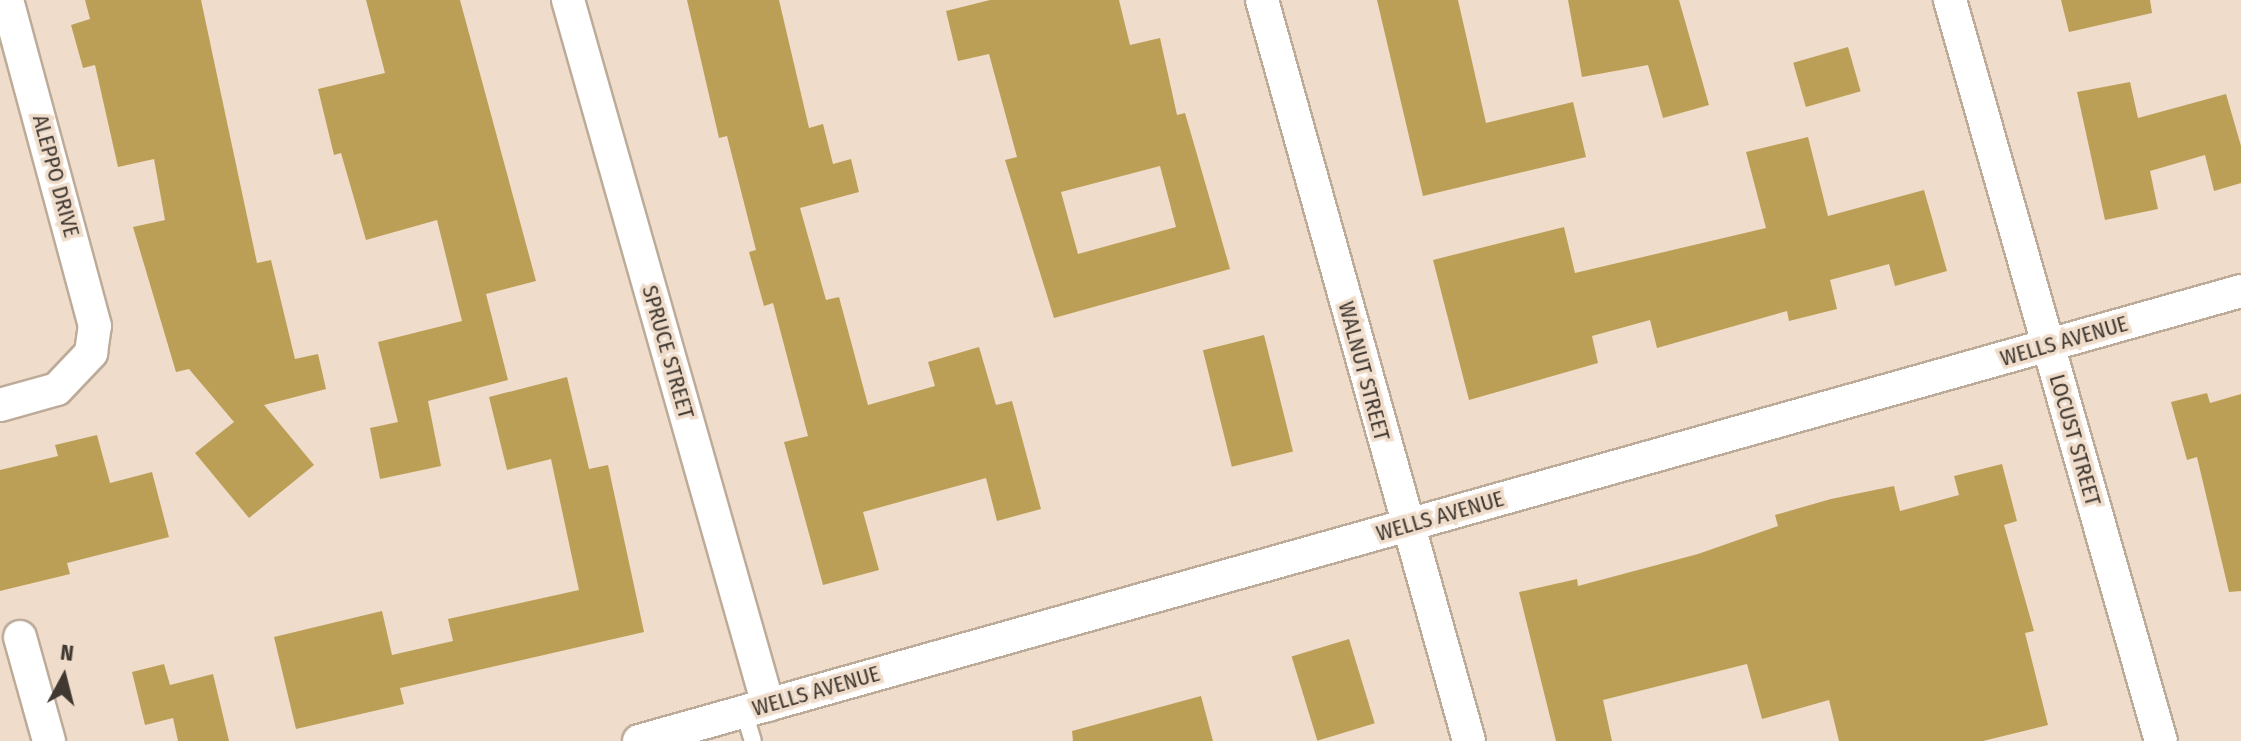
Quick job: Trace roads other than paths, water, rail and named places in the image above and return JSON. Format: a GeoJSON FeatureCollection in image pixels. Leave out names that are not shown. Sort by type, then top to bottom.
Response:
{"type":"FeatureCollection","features":[{"type":"Feature","properties":{"kind":"street","name":"ALEPPO DRIVE"},"geometry":{"type":"LineString","coordinates":[[0,405],[57,389],[91,353],[88,293],[7,0]]}},
{"type":"Feature","properties":{"kind":"street","name":"SPRUCE STREET"},"geometry":{"type":"LineString","coordinates":[[568,0],[755,719]]}},
{"type":"Feature","properties":{"kind":"street","name":"WALNUT STREET"},"geometry":{"type":"LineString","coordinates":[[1262,0],[1469,741]]}},
{"type":"Feature","properties":{"kind":"street","name":"LOCUST STREET"},"geometry":{"type":"LineString","coordinates":[[1950,0],[2161,741]]}},
{"type":"Feature","properties":{"kind":"street","name":"WELLS AVENUE"},"geometry":{"type":"LineString","coordinates":[[639,741],[755,719],[1407,525],[2241,291]]}},
{"type":"Feature","properties":{"kind":"street"},"geometry":{"type":"LineString","coordinates":[[20,637],[49,741]]}}]}
